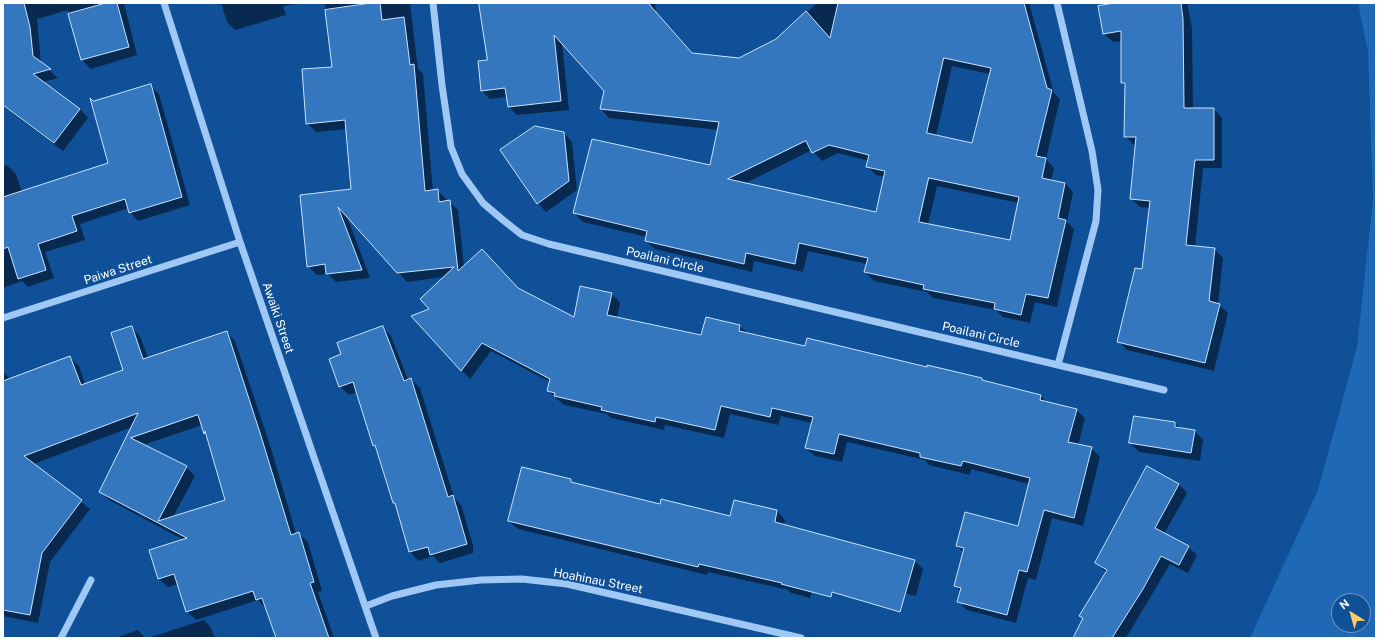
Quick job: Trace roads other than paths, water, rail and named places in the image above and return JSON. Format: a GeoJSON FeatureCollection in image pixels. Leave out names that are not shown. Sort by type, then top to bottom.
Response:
{"type":"FeatureCollection","features":[{"type":"Feature","properties":{"kind":"street","name":"Awaiki Street"},"geometry":{"type":"LineString","coordinates":[[164,3],[240,242],[376,638]]}},
{"type":"Feature","properties":{"kind":"street","name":"Poailani Circle"},"geometry":{"type":"LineString","coordinates":[[433,3],[442,86],[451,147],[462,174],[483,203],[522,235],[549,244],[1164,390]]}},
{"type":"Feature","properties":{"kind":"street"},"geometry":{"type":"LineString","coordinates":[[1057,3],[1092,151],[1098,190],[1096,221],[1058,365]]}},
{"type":"Feature","properties":{"kind":"street","name":"Paiwa Street"},"geometry":{"type":"LineString","coordinates":[[3,318],[240,242]]}},
{"type":"Feature","properties":{"kind":"street","name":"Hoahinau Street"},"geometry":{"type":"LineString","coordinates":[[366,606],[392,596],[436,585],[481,580],[522,579],[567,584],[801,638]]}},
{"type":"Feature","properties":{"kind":"street"},"geometry":{"type":"LineString","coordinates":[[61,638],[91,580]]}}]}
